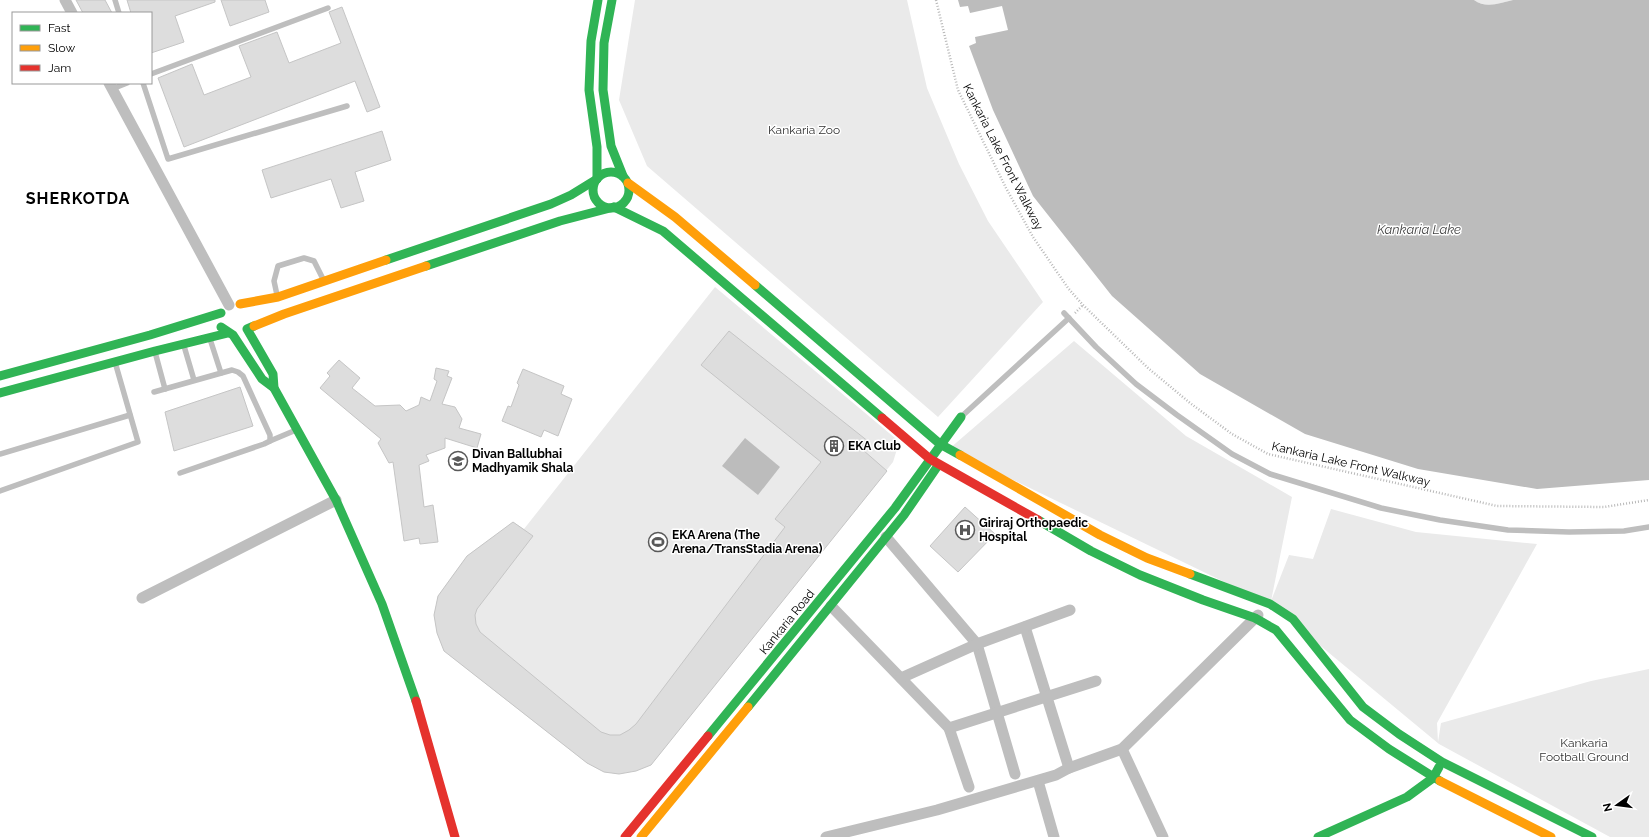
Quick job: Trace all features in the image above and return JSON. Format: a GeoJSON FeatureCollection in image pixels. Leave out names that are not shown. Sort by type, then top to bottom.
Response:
{"type":"FeatureCollection","features":[{"type":"Feature","properties":{"kind":"main road"},"geometry":{"type":"LineString","coordinates":[[598,0],[591,41],[589,90],[597,147],[597,179],[593,188],[597,200],[605,206],[614,207],[663,231],[930,459],[1092,551],[1140,575],[1255,618],[1276,630],[1350,720],[1433,778],[1551,837]]}},
{"type":"Feature","properties":{"kind":"main road"},"geometry":{"type":"LineString","coordinates":[[0,393],[183,344],[230,334],[239,335],[249,324],[284,314],[560,221],[620,205],[625,201],[629,189],[611,146],[603,90],[604,43],[612,0]]}},
{"type":"Feature","properties":{"kind":"main road"},"geometry":{"type":"LineString","coordinates":[[0,376],[150,335],[239,306],[278,297],[551,204],[571,195],[601,175],[611,172],[617,173],[674,217],[940,444],[1100,535],[1147,558],[1270,604],[1293,619],[1363,707],[1399,734],[1442,762],[1592,837]]}},
{"type":"Feature","properties":{"kind":"main road"},"geometry":{"type":"LineString","coordinates":[[220,313],[219,320],[221,326],[230,334],[262,379],[274,388],[336,500],[382,604],[403,662],[415,698],[455,837]]}},
{"type":"Feature","properties":{"kind":"main road"},"geometry":{"type":"LineString","coordinates":[[249,324],[273,374],[274,388]]}},
{"type":"Feature","properties":{"kind":"main road","name":"Kankaria Road"},"geometry":{"type":"LineString","coordinates":[[625,837],[849,566],[895,508],[961,417]]}},
{"type":"Feature","properties":{"kind":"main road"},"geometry":{"type":"LineString","coordinates":[[641,837],[904,515],[949,449]]}},
{"type":"Feature","properties":{"kind":"main road"},"geometry":{"type":"LineString","coordinates":[[1318,837],[1407,797],[1433,778],[1442,762]]}},
{"type":"Feature","properties":{"kind":"street"},"geometry":{"type":"LineString","coordinates":[[65,0],[71,12]]}},
{"type":"Feature","properties":{"kind":"street"},"geometry":{"type":"LineString","coordinates":[[111,86],[239,306]]}},
{"type":"Feature","properties":{"kind":"street"},"geometry":{"type":"LineString","coordinates":[[142,598],[336,500]]}},
{"type":"Feature","properties":{"kind":"street"},"geometry":{"type":"LineString","coordinates":[[886,537],[977,644],[1015,774]]}},
{"type":"Feature","properties":{"kind":"street"},"geometry":{"type":"LineString","coordinates":[[826,837],[937,810],[1056,775],[1069,768],[1122,749],[1270,604]]}},
{"type":"Feature","properties":{"kind":"street"},"geometry":{"type":"LineString","coordinates":[[831,606],[949,728],[969,787]]}},
{"type":"Feature","properties":{"kind":"street"},"geometry":{"type":"LineString","coordinates":[[901,678],[977,644],[1070,610]]}},
{"type":"Feature","properties":{"kind":"street"},"geometry":{"type":"LineString","coordinates":[[1025,627],[1069,768]]}},
{"type":"Feature","properties":{"kind":"street"},"geometry":{"type":"LineString","coordinates":[[949,728],[1096,681]]}},
{"type":"Feature","properties":{"kind":"street"},"geometry":{"type":"LineString","coordinates":[[1122,749],[1163,837]]}},
{"type":"Feature","properties":{"kind":"street"},"geometry":{"type":"LineString","coordinates":[[1038,780],[1054,837]]}},
{"type":"Feature","properties":{"kind":"lane"},"geometry":{"type":"LineString","coordinates":[[115,0],[119,12]]}},
{"type":"Feature","properties":{"kind":"lane"},"geometry":{"type":"LineString","coordinates":[[152,74],[328,8]]}},
{"type":"Feature","properties":{"kind":"lane"},"geometry":{"type":"LineString","coordinates":[[111,86],[122,84]]}},
{"type":"Feature","properties":{"kind":"lane"},"geometry":{"type":"LineString","coordinates":[[143,84],[168,159],[347,106]]}},
{"type":"Feature","properties":{"kind":"lane"},"geometry":{"type":"LineString","coordinates":[[278,297],[274,281],[278,266],[304,258],[314,261],[325,281]]}},
{"type":"Feature","properties":{"kind":"lane"},"geometry":{"type":"LineString","coordinates":[[1064,313],[1096,347],[1136,384],[1232,454],[1270,474],[1381,508],[1440,520],[1508,530],[1624,531],[1649,527]]}},
{"type":"Feature","properties":{"kind":"lane"},"geometry":{"type":"LineString","coordinates":[[961,417],[1069,318]]}},
{"type":"Feature","properties":{"kind":"lane"},"geometry":{"type":"LineString","coordinates":[[210,338],[221,373]]}},
{"type":"Feature","properties":{"kind":"lane"},"geometry":{"type":"LineString","coordinates":[[183,344],[194,380]]}},
{"type":"Feature","properties":{"kind":"lane"},"geometry":{"type":"LineString","coordinates":[[155,351],[165,389]]}},
{"type":"Feature","properties":{"kind":"lane"},"geometry":{"type":"LineString","coordinates":[[0,492],[138,442],[114,362]]}},
{"type":"Feature","properties":{"kind":"lane"},"geometry":{"type":"LineString","coordinates":[[154,392],[232,370],[238,372],[243,376],[270,436],[270,441]]}},
{"type":"Feature","properties":{"kind":"lane"},"geometry":{"type":"LineString","coordinates":[[0,454],[130,415]]}},
{"type":"Feature","properties":{"kind":"lane"},"geometry":{"type":"LineString","coordinates":[[180,473],[270,441],[297,429]]}},
{"type":"Feature","properties":{"kind":"path","name":"Kankaria Lake Front Walkway"},"geometry":{"type":"LineString","coordinates":[[936,0],[958,90],[1006,188],[1033,237],[1068,288],[1083,305],[1148,368],[1190,403],[1232,434],[1268,454],[1302,463],[1343,470],[1497,506],[1604,507],[1649,500]]}},
{"type":"Feature","properties":{"kind":"green space","name":"Kankaria Zoo"},"geometry":{"type":"Polygon","coordinates":[[[635,0],[907,0],[927,88],[959,164],[988,221],[1043,302],[938,417],[647,166],[619,100],[635,0]]]}},
{"type":"Feature","properties":{"kind":"green space"},"geometry":{"type":"Polygon","coordinates":[[[1474,0],[1513,0],[1488,5],[1474,0]]]}},
{"type":"Feature","properties":{"kind":"green space","name":"EKA Arena (The Arena/TransStadia Arena)"},"geometry":{"type":"Polygon","coordinates":[[[715,287],[895,438],[898,446],[893,462],[651,765],[619,774],[604,772],[587,763],[444,651],[437,633],[434,615],[438,596],[467,556],[513,522],[524,529],[715,287]]]}},
{"type":"Feature","properties":{"kind":"green space","name":"Kankaria Football Ground"},"geometry":{"type":"Polygon","coordinates":[[[1074,341],[1186,436],[1292,497],[1271,601],[1289,555],[1313,559],[1331,509],[1416,532],[1537,544],[1437,723],[1438,742],[1441,723],[1591,681],[1649,669],[1649,837],[1610,837],[1439,744],[1270,604],[949,449],[1074,341]]]}},
{"type":"Feature","properties":{"kind":"water","name":"Kankaria Lake"},"geometry":{"type":"Polygon","coordinates":[[[958,0],[1474,0],[1488,5],[1513,0],[1649,0],[1649,480],[1537,489],[1418,469],[1305,434],[1200,374],[1112,296],[1033,196],[993,110],[969,46],[976,43],[975,37],[1008,30],[1002,6],[970,13],[968,6],[960,7],[958,0]]]}},
{"type":"Feature","properties":{"kind":"water"},"geometry":{"type":"Polygon","coordinates":[[[745,438],[780,467],[758,495],[722,466],[745,438]]]}},
{"type":"Feature","properties":{"kind":"building"},"geometry":{"type":"Polygon","coordinates":[[[76,0],[105,0],[111,12],[82,12],[76,0]]]}},
{"type":"Feature","properties":{"kind":"building"},"geometry":{"type":"Polygon","coordinates":[[[127,0],[215,0],[215,2],[175,16],[184,42],[152,53],[152,12],[131,12],[127,0]]]}},
{"type":"Feature","properties":{"kind":"building"},"geometry":{"type":"Polygon","coordinates":[[[221,0],[265,0],[269,12],[230,26],[221,0]]]}},
{"type":"Feature","properties":{"kind":"building"},"geometry":{"type":"Polygon","coordinates":[[[342,7],[380,107],[367,112],[355,81],[184,147],[158,78],[192,64],[204,95],[251,77],[239,46],[277,32],[289,63],[341,43],[329,12],[342,7]]]}},
{"type":"Feature","properties":{"kind":"building"},"geometry":{"type":"Polygon","coordinates":[[[382,131],[391,160],[355,172],[364,201],[341,208],[331,179],[271,198],[262,170],[382,131]]]}},
{"type":"Feature","properties":{"kind":"building"},"geometry":{"type":"Polygon","coordinates":[[[729,331],[869,442],[863,450],[887,471],[651,765],[636,771],[619,774],[604,772],[587,763],[444,651],[437,633],[434,615],[438,596],[467,556],[513,522],[533,536],[477,609],[475,615],[476,624],[480,632],[601,732],[610,735],[620,735],[636,724],[785,527],[775,519],[821,462],[701,365],[729,331]]]}},
{"type":"Feature","properties":{"kind":"building"},"geometry":{"type":"Polygon","coordinates":[[[339,360],[360,378],[352,388],[375,406],[400,405],[406,411],[419,405],[421,397],[430,401],[437,381],[434,379],[436,368],[449,371],[447,376],[452,378],[442,404],[455,407],[462,419],[459,428],[481,434],[477,448],[445,438],[445,448],[426,455],[429,461],[419,465],[424,507],[433,505],[438,542],[420,544],[419,538],[404,541],[393,462],[389,463],[378,443],[381,439],[320,388],[330,376],[327,373],[339,360]]]}},
{"type":"Feature","properties":{"kind":"building"},"geometry":{"type":"Polygon","coordinates":[[[523,369],[564,386],[561,394],[572,399],[558,436],[544,430],[541,437],[502,421],[508,406],[511,407],[519,385],[517,383],[523,369]]]}},
{"type":"Feature","properties":{"kind":"building"},"geometry":{"type":"Polygon","coordinates":[[[240,387],[253,426],[174,451],[165,412],[240,387]]]}},
{"type":"Feature","properties":{"kind":"building"},"geometry":{"type":"Polygon","coordinates":[[[965,507],[995,534],[958,572],[930,546],[965,507]]]}},
{"type":"Feature","properties":{"kind":"traffic: fast"},"geometry":{"type":"LineString","coordinates":[[597,179],[597,147],[589,90],[591,41],[598,0]]}},
{"type":"Feature","properties":{"kind":"traffic: fast"},"geometry":{"type":"LineString","coordinates":[[612,0],[604,43],[603,90],[611,146],[623,176]]}},
{"type":"Feature","properties":{"kind":"traffic: fast"},"geometry":{"type":"LineString","coordinates":[[611,172],[624,177],[629,190],[624,203],[611,208],[598,203],[593,190],[598,177],[611,172]]}},
{"type":"Feature","properties":{"kind":"traffic: fast"},"geometry":{"type":"LineString","coordinates":[[386,260],[551,204],[571,195],[597,179]]}},
{"type":"Feature","properties":{"kind":"traffic: fast"},"geometry":{"type":"LineString","coordinates":[[426,266],[560,221],[614,207]]}},
{"type":"Feature","properties":{"kind":"traffic: fast"},"geometry":{"type":"LineString","coordinates":[[614,207],[663,231],[882,418]]}},
{"type":"Feature","properties":{"kind":"traffic: fast"},"geometry":{"type":"LineString","coordinates":[[755,285],[940,444],[960,455]]}},
{"type":"Feature","properties":{"kind":"traffic: fast"},"geometry":{"type":"LineString","coordinates":[[0,376],[150,335],[221,313]]}},
{"type":"Feature","properties":{"kind":"traffic: fast"},"geometry":{"type":"LineString","coordinates":[[254,326],[247,329],[273,374],[274,388],[336,500],[382,604],[416,701]]}},
{"type":"Feature","properties":{"kind":"traffic: fast"},"geometry":{"type":"LineString","coordinates":[[221,327],[233,335],[262,379],[274,388]]}},
{"type":"Feature","properties":{"kind":"traffic: fast"},"geometry":{"type":"LineString","coordinates":[[0,393],[228,333]]}},
{"type":"Feature","properties":{"kind":"traffic: fast"},"geometry":{"type":"LineString","coordinates":[[708,736],[895,508],[961,417]]}},
{"type":"Feature","properties":{"kind":"traffic: fast"},"geometry":{"type":"LineString","coordinates":[[748,707],[904,515],[937,467]]}},
{"type":"Feature","properties":{"kind":"traffic: fast"},"geometry":{"type":"LineString","coordinates":[[1038,520],[1091,551],[1140,575],[1203,600],[1255,618],[1276,630],[1350,720],[1389,749],[1440,781]]}},
{"type":"Feature","properties":{"kind":"traffic: fast"},"geometry":{"type":"LineString","coordinates":[[1190,574],[1270,604],[1293,619],[1363,707],[1399,734],[1442,762],[1592,837]]}},
{"type":"Feature","properties":{"kind":"traffic: fast"},"geometry":{"type":"LineString","coordinates":[[1318,837],[1407,797],[1433,778],[1439,767]]}},
{"type":"Feature","properties":{"kind":"traffic: slow"},"geometry":{"type":"LineString","coordinates":[[628,183],[675,217],[755,285]]}},
{"type":"Feature","properties":{"kind":"traffic: slow"},"geometry":{"type":"LineString","coordinates":[[240,304],[278,297],[386,260]]}},
{"type":"Feature","properties":{"kind":"traffic: slow"},"geometry":{"type":"LineString","coordinates":[[254,326],[284,314],[426,266]]}},
{"type":"Feature","properties":{"kind":"traffic: slow"},"geometry":{"type":"LineString","coordinates":[[960,455],[1100,535],[1147,558],[1190,574]]}},
{"type":"Feature","properties":{"kind":"traffic: slow"},"geometry":{"type":"LineString","coordinates":[[641,837],[748,707]]}},
{"type":"Feature","properties":{"kind":"traffic: slow"},"geometry":{"type":"LineString","coordinates":[[1440,781],[1551,837]]}},
{"type":"Feature","properties":{"kind":"traffic: jam"},"geometry":{"type":"LineString","coordinates":[[882,418],[930,459],[1038,520]]}},
{"type":"Feature","properties":{"kind":"traffic: jam"},"geometry":{"type":"LineString","coordinates":[[416,701],[455,837]]}},
{"type":"Feature","properties":{"kind":"traffic: jam"},"geometry":{"type":"LineString","coordinates":[[625,837],[708,736]]}},
{"type":"Feature","properties":{"kind":"place","name":"EKA Club"},"geometry":{"type":"Point","coordinates":[834,446]}},
{"type":"Feature","properties":{"kind":"place","name":"Divan Ballubhai Madhyamik Shala"},"geometry":{"type":"Point","coordinates":[458,461]}},
{"type":"Feature","properties":{"kind":"place","name":"Giriraj Orthopaedic Hospital"},"geometry":{"type":"Point","coordinates":[965,530]}},
{"type":"Feature","properties":{"kind":"place","name":"EKA Arena (The Arena/TransStadia Arena)"},"geometry":{"type":"Point","coordinates":[658,542]}},
{"type":"Feature","properties":{"kind":"district","name":"SHERKOTDA"},"geometry":{"type":"Point","coordinates":[78,198]}}]}
